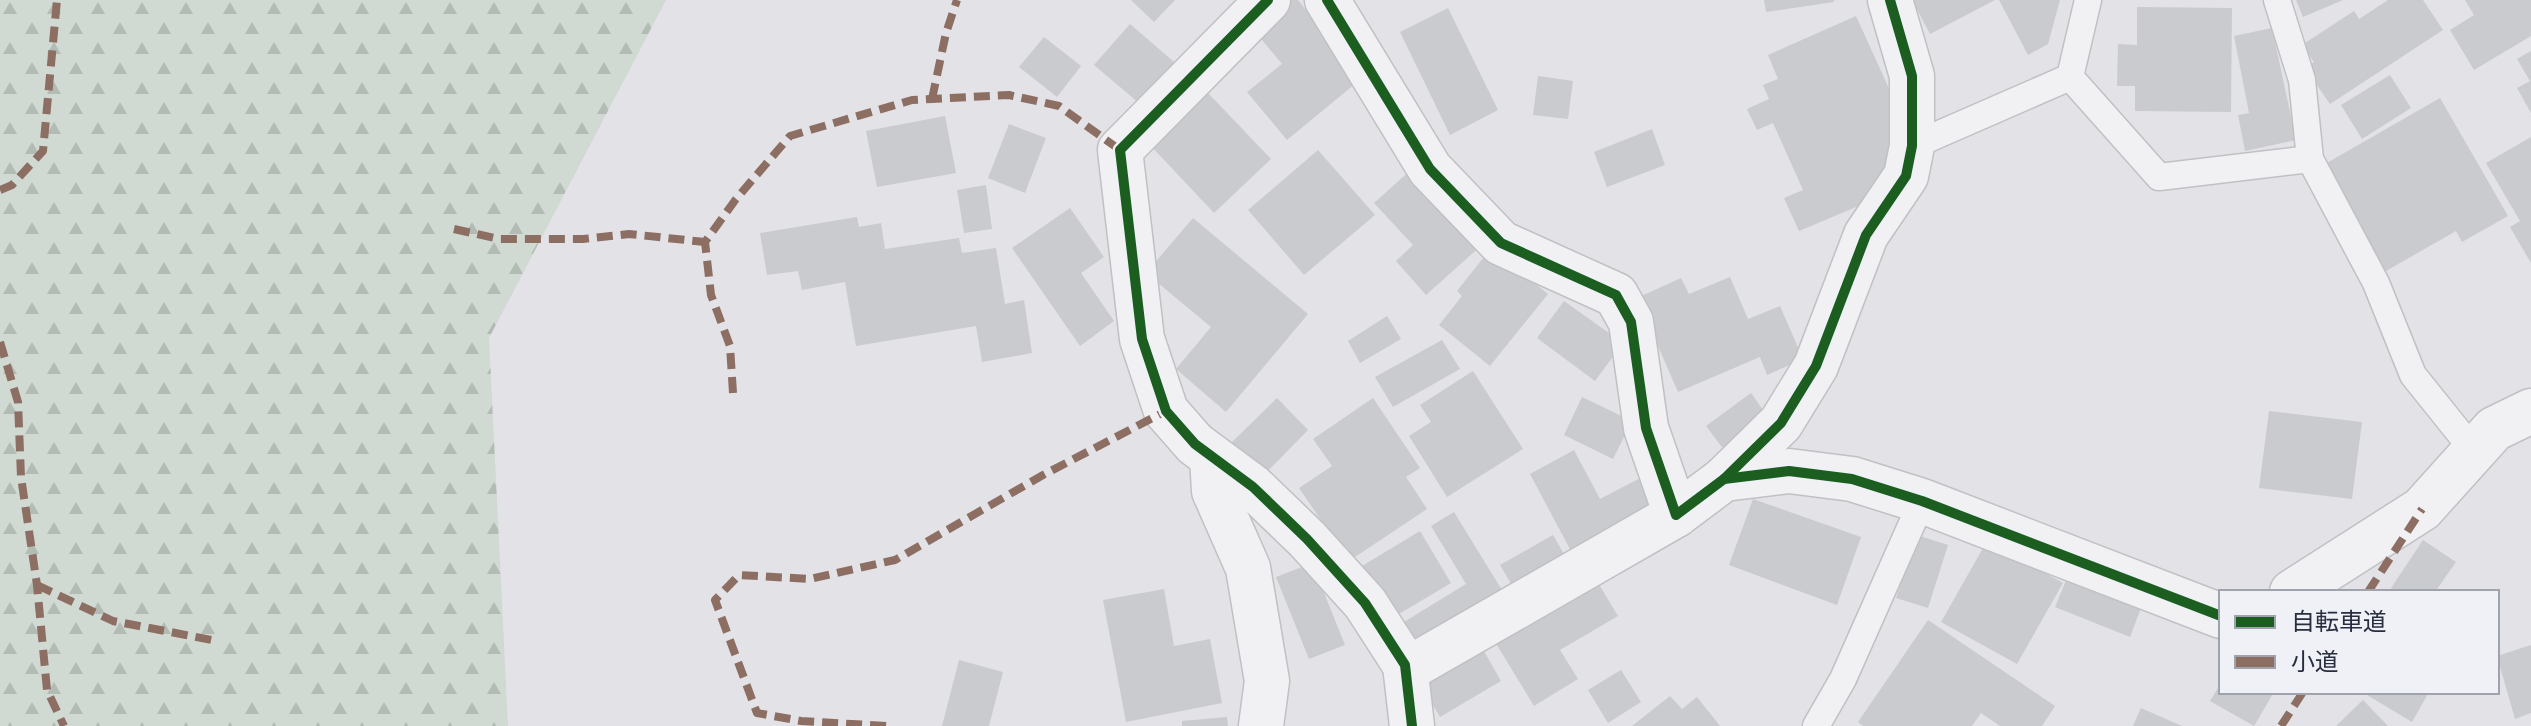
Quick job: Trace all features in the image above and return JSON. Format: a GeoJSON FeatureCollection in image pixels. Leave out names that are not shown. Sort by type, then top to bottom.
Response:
{"type":"FeatureCollection","features":[{"type":"Feature","properties":{"kind":"street"},"geometry":{"type":"LineString","coordinates":[[1268,0],[1120,150],[1142,339],[1166,411],[1195,444],[1253,487],[1307,539],[1365,603],[1405,665],[1412,726]]}},
{"type":"Feature","properties":{"kind":"street"},"geometry":{"type":"LineString","coordinates":[[1327,0],[1430,169],[1501,243],[1616,295],[1631,322],[1646,428],[1676,515]]}},
{"type":"Feature","properties":{"kind":"street"},"geometry":{"type":"LineString","coordinates":[[1406,670],[1676,515],[1724,479],[1781,423],[1816,366],[1866,235],[1906,176],[1912,146],[1912,76],[1890,0]]}},
{"type":"Feature","properties":{"kind":"street"},"geometry":{"type":"LineString","coordinates":[[2295,590],[2422,509],[2494,429],[2531,411]]}},
{"type":"Feature","properties":{"kind":"street"},"geometry":{"type":"LineString","coordinates":[[1212,457],[1214,491],[1248,568],[1267,681],[1261,726]]}},
{"type":"Feature","properties":{"kind":"street"},"geometry":{"type":"LineString","coordinates":[[1724,479],[1789,471],[1852,479],[1922,501],[2219,615]]}},
{"type":"Feature","properties":{"kind":"lane"},"geometry":{"type":"LineString","coordinates":[[2070,77],[2088,0]]}},
{"type":"Feature","properties":{"kind":"lane"},"geometry":{"type":"LineString","coordinates":[[2277,0],[2302,80],[2310,159],[2376,283],[2413,375],[2474,451]]}},
{"type":"Feature","properties":{"kind":"lane"},"geometry":{"type":"LineString","coordinates":[[1912,146],[2070,77]]}},
{"type":"Feature","properties":{"kind":"lane"},"geometry":{"type":"LineString","coordinates":[[2070,77],[2159,177],[2310,159]]}},
{"type":"Feature","properties":{"kind":"lane"},"geometry":{"type":"LineString","coordinates":[[1816,726],[1860,643],[1922,501]]}},
{"type":"Feature","properties":{"kind":"green space"},"geometry":{"type":"Polygon","coordinates":[[[0,0],[666,0],[489,338],[508,726],[0,726],[0,0]]]}},
{"type":"Feature","properties":{"kind":"building"},"geometry":{"type":"Polygon","coordinates":[[[1131,0],[1175,0],[1154,22],[1131,0]]]}},
{"type":"Feature","properties":{"kind":"building"},"geometry":{"type":"Polygon","coordinates":[[[1290,0],[1298,0],[1361,79],[1287,140],[1247,92],[1282,64],[1253,29],[1290,0]]]}},
{"type":"Feature","properties":{"kind":"building"},"geometry":{"type":"Polygon","coordinates":[[[1764,0],[1834,0],[1834,2],[1766,12],[1764,0]]]}},
{"type":"Feature","properties":{"kind":"building"},"geometry":{"type":"Polygon","coordinates":[[[1912,0],[1995,0],[1930,34],[1912,0]]]}},
{"type":"Feature","properties":{"kind":"building"},"geometry":{"type":"Polygon","coordinates":[[[1999,0],[2060,0],[2048,44],[2028,55],[1999,0]]]}},
{"type":"Feature","properties":{"kind":"building"},"geometry":{"type":"Polygon","coordinates":[[[2296,0],[2343,0],[2303,17],[2296,0]]]}},
{"type":"Feature","properties":{"kind":"building"},"geometry":{"type":"Polygon","coordinates":[[[2388,0],[2423,0],[2443,30],[2330,104],[2305,68],[2314,62],[2302,45],[2354,11],[2359,19],[2388,0]]]}},
{"type":"Feature","properties":{"kind":"building"},"geometry":{"type":"Polygon","coordinates":[[[2465,0],[2531,0],[2531,36],[2474,70],[2450,30],[2474,15],[2465,0]]]}},
{"type":"Feature","properties":{"kind":"building"},"geometry":{"type":"Polygon","coordinates":[[[2137,7],[2232,8],[2231,112],[2135,111],[2135,86],[2117,86],[2118,44],[2137,45],[2137,7]]]}},
{"type":"Feature","properties":{"kind":"building"},"geometry":{"type":"Polygon","coordinates":[[[1448,8],[1498,110],[1450,135],[1400,32],[1448,8]]]}},
{"type":"Feature","properties":{"kind":"building"},"geometry":{"type":"Polygon","coordinates":[[[1856,16],[1907,128],[1873,200],[1799,231],[1784,198],[1803,190],[1773,123],[1757,130],[1747,109],[1769,99],[1763,85],[1778,79],[1768,55],[1856,16]]]}},
{"type":"Feature","properties":{"kind":"building"},"geometry":{"type":"Polygon","coordinates":[[[1130,24],[1181,68],[1146,109],[1094,65],[1130,24]]]}},
{"type":"Feature","properties":{"kind":"building"},"geometry":{"type":"Polygon","coordinates":[[[2272,28],[2296,140],[2245,151],[2238,115],[2249,113],[2234,36],[2272,28]]]}},
{"type":"Feature","properties":{"kind":"building"},"geometry":{"type":"Polygon","coordinates":[[[1044,37],[1081,66],[1057,97],[1019,67],[1044,37]]]}},
{"type":"Feature","properties":{"kind":"building"},"geometry":{"type":"Polygon","coordinates":[[[2531,51],[2531,113],[2517,88],[2530,81],[2517,59],[2531,51]]]}},
{"type":"Feature","properties":{"kind":"building"},"geometry":{"type":"Polygon","coordinates":[[[2390,75],[2411,108],[2362,139],[2341,105],[2390,75]]]}},
{"type":"Feature","properties":{"kind":"building"},"geometry":{"type":"Polygon","coordinates":[[[1538,76],[1573,81],[1568,119],[1533,115],[1538,76]]]}},
{"type":"Feature","properties":{"kind":"building"},"geometry":{"type":"Polygon","coordinates":[[[1207,92],[1271,159],[1214,213],[1151,146],[1207,92]]]}},
{"type":"Feature","properties":{"kind":"building"},"geometry":{"type":"Polygon","coordinates":[[[2440,98],[2508,216],[2462,242],[2456,231],[2386,271],[2325,164],[2440,98]]]}},
{"type":"Feature","properties":{"kind":"building"},"geometry":{"type":"Polygon","coordinates":[[[945,116],[956,173],[877,187],[866,131],[945,116]]]}},
{"type":"Feature","properties":{"kind":"building"},"geometry":{"type":"Polygon","coordinates":[[[1009,124],[1046,138],[1025,193],[988,178],[1009,124]]]}},
{"type":"Feature","properties":{"kind":"building"},"geometry":{"type":"Polygon","coordinates":[[[1652,129],[1665,165],[1607,187],[1594,152],[1652,129]]]}},
{"type":"Feature","properties":{"kind":"building"},"geometry":{"type":"Polygon","coordinates":[[[2531,137],[2531,263],[2510,227],[2520,221],[2486,163],[2531,137]]]}},
{"type":"Feature","properties":{"kind":"building"},"geometry":{"type":"Polygon","coordinates":[[[1318,150],[1375,215],[1304,275],[1248,210],[1318,150]]]}},
{"type":"Feature","properties":{"kind":"building"},"geometry":{"type":"Polygon","coordinates":[[[1413,168],[1483,244],[1426,295],[1396,261],[1413,245],[1374,203],[1413,168]]]}},
{"type":"Feature","properties":{"kind":"building"},"geometry":{"type":"Polygon","coordinates":[[[986,185],[992,229],[964,233],[957,190],[986,185]]]}},
{"type":"Feature","properties":{"kind":"building"},"geometry":{"type":"Polygon","coordinates":[[[1070,208],[1104,257],[1081,273],[1114,321],[1080,346],[1012,248],[1070,208]]]}},
{"type":"Feature","properties":{"kind":"building"},"geometry":{"type":"Polygon","coordinates":[[[857,217],[859,227],[881,223],[885,249],[959,238],[962,253],[996,248],[1005,304],[1024,300],[1032,353],[982,362],[976,326],[856,346],[845,282],[802,290],[798,271],[767,275],[760,233],[857,217]]]}},
{"type":"Feature","properties":{"kind":"building"},"geometry":{"type":"Polygon","coordinates":[[[1193,218],[1308,314],[1226,412],[1176,369],[1211,327],[1146,273],[1193,218]]]}},
{"type":"Feature","properties":{"kind":"building"},"geometry":{"type":"Polygon","coordinates":[[[1491,248],[1548,294],[1490,366],[1439,325],[1462,296],[1457,291],[1491,248]]]}},
{"type":"Feature","properties":{"kind":"building"},"geometry":{"type":"Polygon","coordinates":[[[1730,277],[1748,319],[1780,306],[1803,359],[1767,375],[1760,357],[1678,392],[1637,298],[1681,278],[1689,294],[1730,277]]]}},
{"type":"Feature","properties":{"kind":"building"},"geometry":{"type":"Polygon","coordinates":[[[1564,301],[1623,343],[1595,381],[1537,338],[1564,301]]]}},
{"type":"Feature","properties":{"kind":"building"},"geometry":{"type":"Polygon","coordinates":[[[1387,316],[1401,339],[1360,363],[1348,341],[1387,316]]]}},
{"type":"Feature","properties":{"kind":"building"},"geometry":{"type":"Polygon","coordinates":[[[1442,340],[1460,369],[1393,407],[1375,377],[1442,340]]]}},
{"type":"Feature","properties":{"kind":"building"},"geometry":{"type":"Polygon","coordinates":[[[1473,371],[1523,449],[1447,497],[1409,436],[1431,422],[1420,405],[1473,371]]]}},
{"type":"Feature","properties":{"kind":"building"},"geometry":{"type":"Polygon","coordinates":[[[1751,393],[1768,417],[1724,450],[1706,426],[1751,393]]]}},
{"type":"Feature","properties":{"kind":"building"},"geometry":{"type":"Polygon","coordinates":[[[1582,397],[1632,421],[1613,459],[1564,435],[1582,397]]]}},
{"type":"Feature","properties":{"kind":"building"},"geometry":{"type":"Polygon","coordinates":[[[1277,398],[1308,430],[1264,475],[1231,443],[1277,398]]]}},
{"type":"Feature","properties":{"kind":"building"},"geometry":{"type":"Polygon","coordinates":[[[1373,398],[1420,468],[1406,477],[1427,509],[1349,561],[1299,488],[1332,466],[1313,439],[1373,398]]]}},
{"type":"Feature","properties":{"kind":"building"},"geometry":{"type":"Polygon","coordinates":[[[2269,411],[2362,422],[2352,499],[2259,488],[2269,411]]]}},
{"type":"Feature","properties":{"kind":"building"},"geometry":{"type":"Polygon","coordinates":[[[1574,450],[1600,499],[1646,475],[1662,503],[1571,551],[1530,474],[1574,450]]]}},
{"type":"Feature","properties":{"kind":"building"},"geometry":{"type":"Polygon","coordinates":[[[1753,499],[1861,537],[1837,605],[1729,565],[1753,499]]]}},
{"type":"Feature","properties":{"kind":"building"},"geometry":{"type":"Polygon","coordinates":[[[1454,512],[1505,595],[1415,650],[1399,625],[1466,584],[1431,526],[1454,512]]]}},
{"type":"Feature","properties":{"kind":"building"},"geometry":{"type":"Polygon","coordinates":[[[1420,531],[1451,583],[1394,617],[1362,566],[1420,531]]]}},
{"type":"Feature","properties":{"kind":"building"},"geometry":{"type":"Polygon","coordinates":[[[1553,535],[1568,561],[1516,592],[1500,565],[1553,535]]]}},
{"type":"Feature","properties":{"kind":"building"},"geometry":{"type":"Polygon","coordinates":[[[1917,535],[1948,545],[1928,608],[1896,598],[1917,535]]]}},
{"type":"Feature","properties":{"kind":"building"},"geometry":{"type":"Polygon","coordinates":[[[2423,540],[2456,562],[2436,590],[2391,588],[2423,540]]]}},
{"type":"Feature","properties":{"kind":"building"},"geometry":{"type":"Polygon","coordinates":[[[1987,541],[2063,583],[2017,664],[1941,622],[1987,541]]]}},
{"type":"Feature","properties":{"kind":"building"},"geometry":{"type":"Polygon","coordinates":[[[1312,563],[1345,645],[1309,659],[1276,577],[1312,563]]]}},
{"type":"Feature","properties":{"kind":"building"},"geometry":{"type":"Polygon","coordinates":[[[2072,566],[2141,608],[2130,637],[2055,607],[2072,566]]]}},
{"type":"Feature","properties":{"kind":"building"},"geometry":{"type":"Polygon","coordinates":[[[1594,576],[1618,616],[1560,650],[1578,679],[1534,706],[1492,637],[1594,576]]]}},
{"type":"Feature","properties":{"kind":"building"},"geometry":{"type":"Polygon","coordinates":[[[1164,589],[1174,646],[1210,639],[1222,703],[1126,722],[1103,600],[1164,589]]]}},
{"type":"Feature","properties":{"kind":"building"},"geometry":{"type":"Polygon","coordinates":[[[1928,620],[2055,706],[2042,726],[2000,726],[1981,713],[1972,726],[1863,726],[1858,722],[1928,620]]]}},
{"type":"Feature","properties":{"kind":"building"},"geometry":{"type":"Polygon","coordinates":[[[2531,645],[2531,713],[2515,719],[2499,655],[2531,645]]]}},
{"type":"Feature","properties":{"kind":"building"},"geometry":{"type":"Polygon","coordinates":[[[1481,646],[1501,681],[1440,717],[1419,682],[1481,646]]]}},
{"type":"Feature","properties":{"kind":"building"},"geometry":{"type":"Polygon","coordinates":[[[959,660],[1003,672],[989,726],[942,726],[959,660]]]}},
{"type":"Feature","properties":{"kind":"building"},"geometry":{"type":"Polygon","coordinates":[[[1621,670],[1641,702],[1608,723],[1588,690],[1621,670]]]}},
{"type":"Feature","properties":{"kind":"building"},"geometry":{"type":"Polygon","coordinates":[[[2219,686],[2219,694],[2273,694],[2254,726],[2210,701],[2219,686]]]}},
{"type":"Feature","properties":{"kind":"building"},"geometry":{"type":"Polygon","coordinates":[[[2365,694],[2428,694],[2412,722],[2365,694]]]}},
{"type":"Feature","properties":{"kind":"building"},"geometry":{"type":"Polygon","coordinates":[[[1670,696],[1682,709],[1697,697],[1720,726],[1632,726],[1670,696]]]}},
{"type":"Feature","properties":{"kind":"building"},"geometry":{"type":"Polygon","coordinates":[[[2363,700],[2388,726],[2336,726],[2363,700]]]}},
{"type":"Feature","properties":{"kind":"building"},"geometry":{"type":"Polygon","coordinates":[[[2141,708],[2182,726],[2133,726],[2141,708]]]}},
{"type":"Feature","properties":{"kind":"building"},"geometry":{"type":"Polygon","coordinates":[[[1227,717],[1228,726],[1182,726],[1182,721],[1227,717]]]}},
{"type":"Feature","properties":{"kind":"marked path"},"geometry":{"type":"LineString","coordinates":[[0,190],[12,185],[43,151],[57,0]]}},
{"type":"Feature","properties":{"kind":"marked path"},"geometry":{"type":"LineString","coordinates":[[932,99],[946,33],[957,0]]}},
{"type":"Feature","properties":{"kind":"marked path"},"geometry":{"type":"LineString","coordinates":[[733,393],[730,346],[711,295],[705,242],[736,199],[790,136],[912,100],[1009,95],[1059,106],[1120,150]]}},
{"type":"Feature","properties":{"kind":"marked path"},"geometry":{"type":"LineString","coordinates":[[454,229],[499,239],[583,239],[629,234],[705,242]]}},
{"type":"Feature","properties":{"kind":"marked path"},"geometry":{"type":"LineString","coordinates":[[0,342],[18,402],[21,477],[37,585],[47,690],[64,726]]}},
{"type":"Feature","properties":{"kind":"marked path"},"geometry":{"type":"LineString","coordinates":[[886,726],[801,721],[757,713],[715,600],[739,575],[810,579],[895,560],[1043,475],[1166,411]]}},
{"type":"Feature","properties":{"kind":"marked path"},"geometry":{"type":"LineString","coordinates":[[2369,590],[2422,509]]}},
{"type":"Feature","properties":{"kind":"marked path"},"geometry":{"type":"LineString","coordinates":[[37,585],[113,621],[212,640]]}},
{"type":"Feature","properties":{"kind":"marked path"},"geometry":{"type":"LineString","coordinates":[[2281,726],[2302,694]]}},
{"type":"Feature","properties":{"kind":"cycle path"},"geometry":{"type":"LineString","coordinates":[[1268,0],[1120,150],[1142,339],[1166,411],[1195,444],[1253,487],[1307,539],[1365,603],[1405,665],[1412,726]]}},
{"type":"Feature","properties":{"kind":"cycle path"},"geometry":{"type":"LineString","coordinates":[[1327,0],[1430,169],[1501,243],[1616,295],[1631,322],[1646,428],[1676,515],[1724,479],[1789,471],[1852,479],[1922,501],[2219,615]]}},
{"type":"Feature","properties":{"kind":"cycle path"},"geometry":{"type":"LineString","coordinates":[[1724,479],[1781,423],[1816,366],[1866,235],[1906,176],[1912,146],[1912,76],[1890,0]]}}]}
